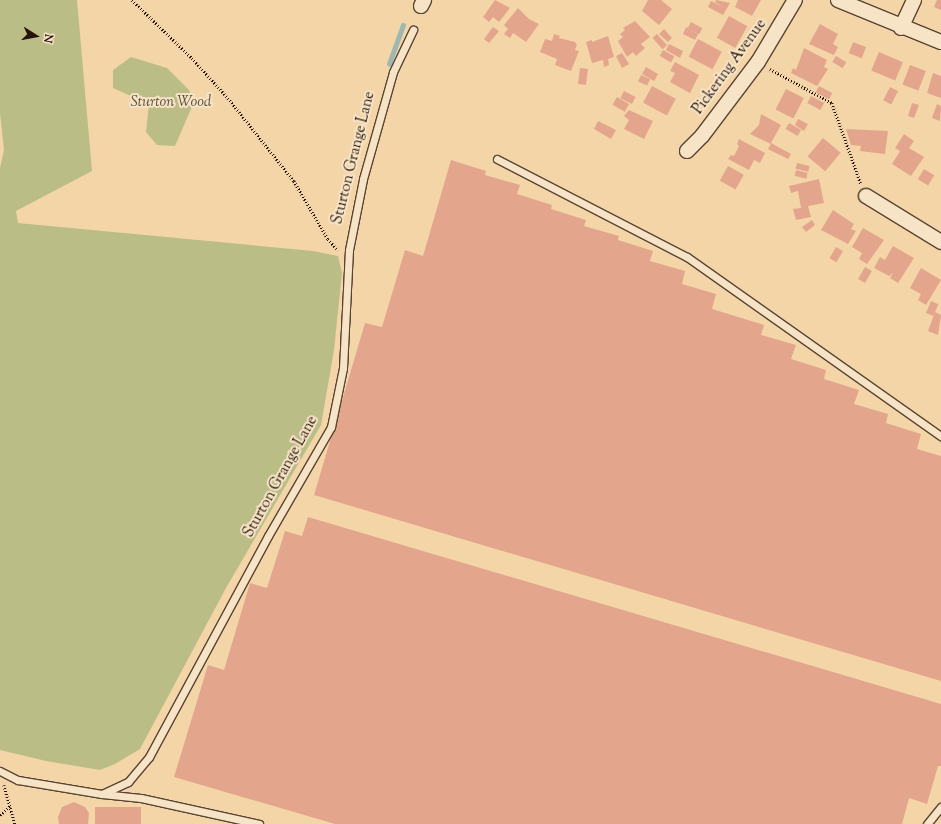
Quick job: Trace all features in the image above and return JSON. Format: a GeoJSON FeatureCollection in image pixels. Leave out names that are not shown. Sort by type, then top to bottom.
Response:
{"type":"FeatureCollection","features":[{"type":"Feature","properties":{"kind":"street","name":"Pickering Avenue"},"geometry":{"type":"LineString","coordinates":[[687,151],[702,136],[758,62],[795,0]]}},
{"type":"Feature","properties":{"kind":"street"},"geometry":{"type":"LineString","coordinates":[[838,0],[901,28],[941,42]]}},
{"type":"Feature","properties":{"kind":"street"},"geometry":{"type":"LineString","coordinates":[[901,28],[914,0]]}},
{"type":"Feature","properties":{"kind":"street"},"geometry":{"type":"LineString","coordinates":[[866,196],[941,242]]}},
{"type":"Feature","properties":{"kind":"lane","name":"Sturton Grange Lane"},"geometry":{"type":"LineString","coordinates":[[102,794],[128,782],[149,757],[268,536],[331,427],[343,368],[348,260],[363,179],[394,72],[413,30]]}},
{"type":"Feature","properties":{"kind":"lane"},"geometry":{"type":"LineString","coordinates":[[497,159],[687,257],[941,436]]}},
{"type":"Feature","properties":{"kind":"lane"},"geometry":{"type":"LineString","coordinates":[[0,771],[18,780],[102,794],[141,798],[259,824]]}},
{"type":"Feature","properties":{"kind":"lane"},"geometry":{"type":"LineString","coordinates":[[927,824],[941,807]]}},
{"type":"Feature","properties":{"kind":"path"},"geometry":{"type":"LineString","coordinates":[[132,0],[192,58],[228,98],[294,181],[328,239],[348,260]]}},
{"type":"Feature","properties":{"kind":"path"},"geometry":{"type":"LineString","coordinates":[[758,62],[832,103],[866,196]]}},
{"type":"Feature","properties":{"kind":"path"},"geometry":{"type":"LineString","coordinates":[[0,771],[15,824]]}},
{"type":"Feature","properties":{"kind":"path"},"geometry":{"type":"LineString","coordinates":[[0,815],[10,806]]}},
{"type":"Feature","properties":{"kind":"green space"},"geometry":{"type":"Polygon","coordinates":[[[0,0],[77,0],[92,171],[16,211],[18,223],[313,251],[338,256],[342,273],[334,350],[321,425],[226,588],[140,749],[115,764],[100,770],[46,761],[0,750],[0,168],[4,150],[0,113],[0,0]]]}},
{"type":"Feature","properties":{"kind":"green space","name":"Sturton Wood"},"geometry":{"type":"Polygon","coordinates":[[[131,57],[167,68],[189,90],[194,102],[175,146],[157,145],[146,132],[149,104],[113,88],[113,70],[131,57]]]}},
{"type":"Feature","properties":{"kind":"building"},"geometry":{"type":"Polygon","coordinates":[[[495,0],[510,8],[499,22],[493,17],[489,22],[483,17],[495,0]]]}},
{"type":"Feature","properties":{"kind":"building"},"geometry":{"type":"Polygon","coordinates":[[[648,0],[661,0],[672,9],[659,25],[642,11],[648,0]]]}},
{"type":"Feature","properties":{"kind":"building"},"geometry":{"type":"Polygon","coordinates":[[[716,0],[730,3],[723,15],[708,7],[711,1],[723,7],[715,2],[716,0]]]}},
{"type":"Feature","properties":{"kind":"building"},"geometry":{"type":"Polygon","coordinates":[[[738,0],[761,0],[752,16],[735,7],[738,0]]]}},
{"type":"Feature","properties":{"kind":"building"},"geometry":{"type":"Polygon","coordinates":[[[937,0],[941,0],[941,10],[934,7],[937,0]]]}},
{"type":"Feature","properties":{"kind":"building"},"geometry":{"type":"Polygon","coordinates":[[[518,8],[529,19],[539,24],[526,42],[513,33],[510,38],[504,34],[508,29],[504,25],[518,8]]]}},
{"type":"Feature","properties":{"kind":"building"},"geometry":{"type":"Polygon","coordinates":[[[729,16],[747,26],[735,48],[717,38],[729,16]]]}},
{"type":"Feature","properties":{"kind":"building"},"geometry":{"type":"Polygon","coordinates":[[[635,21],[650,37],[641,44],[645,48],[636,56],[633,52],[627,57],[618,41],[623,37],[620,34],[625,30],[623,28],[635,21]]]}},
{"type":"Feature","properties":{"kind":"building"},"geometry":{"type":"Polygon","coordinates":[[[691,22],[702,28],[699,34],[688,28],[691,22]]]}},
{"type":"Feature","properties":{"kind":"building"},"geometry":{"type":"Polygon","coordinates":[[[820,24],[838,34],[833,44],[838,47],[834,55],[809,44],[820,24]]]}},
{"type":"Feature","properties":{"kind":"building"},"geometry":{"type":"Polygon","coordinates":[[[493,27],[499,31],[489,43],[484,39],[493,27]]]}},
{"type":"Feature","properties":{"kind":"building"},"geometry":{"type":"Polygon","coordinates":[[[686,27],[698,34],[695,40],[683,34],[686,27]]]}},
{"type":"Feature","properties":{"kind":"building"},"geometry":{"type":"Polygon","coordinates":[[[664,29],[672,38],[668,42],[659,34],[664,29]]]}},
{"type":"Feature","properties":{"kind":"building"},"geometry":{"type":"Polygon","coordinates":[[[554,34],[560,36],[559,38],[575,42],[577,45],[575,50],[579,51],[571,71],[555,65],[557,59],[540,52],[545,39],[552,41],[554,34]]]}},
{"type":"Feature","properties":{"kind":"building"},"geometry":{"type":"Polygon","coordinates":[[[657,34],[667,45],[663,49],[653,38],[657,34]]]}},
{"type":"Feature","properties":{"kind":"building"},"geometry":{"type":"Polygon","coordinates":[[[608,36],[614,57],[608,59],[609,65],[604,67],[603,60],[592,63],[586,42],[592,40],[592,42],[608,36]]]}},
{"type":"Feature","properties":{"kind":"building"},"geometry":{"type":"Polygon","coordinates":[[[698,39],[722,52],[712,69],[689,57],[698,39]]]}},
{"type":"Feature","properties":{"kind":"building"},"geometry":{"type":"Polygon","coordinates":[[[853,42],[866,47],[862,58],[849,53],[853,42]]]}},
{"type":"Feature","properties":{"kind":"building"},"geometry":{"type":"Polygon","coordinates":[[[669,44],[683,51],[680,58],[666,50],[669,44]]]}},
{"type":"Feature","properties":{"kind":"building"},"geometry":{"type":"Polygon","coordinates":[[[804,48],[827,60],[824,67],[828,69],[817,86],[791,73],[793,68],[796,70],[804,48]]]}},
{"type":"Feature","properties":{"kind":"building"},"geometry":{"type":"Polygon","coordinates":[[[663,50],[674,56],[671,62],[660,56],[663,50]]]}},
{"type":"Feature","properties":{"kind":"building"},"geometry":{"type":"Polygon","coordinates":[[[879,52],[903,62],[895,81],[871,70],[879,52]]]}},
{"type":"Feature","properties":{"kind":"building"},"geometry":{"type":"Polygon","coordinates":[[[622,53],[629,64],[622,68],[616,56],[622,53]]]}},
{"type":"Feature","properties":{"kind":"building"},"geometry":{"type":"Polygon","coordinates":[[[836,56],[846,62],[843,68],[832,62],[836,56]]]}},
{"type":"Feature","properties":{"kind":"building"},"geometry":{"type":"Polygon","coordinates":[[[675,62],[699,75],[690,93],[670,82],[675,73],[670,71],[675,62]]]}},
{"type":"Feature","properties":{"kind":"building"},"geometry":{"type":"Polygon","coordinates":[[[910,65],[926,71],[918,91],[902,85],[910,65]]]}},
{"type":"Feature","properties":{"kind":"building"},"geometry":{"type":"Polygon","coordinates":[[[646,67],[658,74],[654,81],[642,74],[646,67]]]}},
{"type":"Feature","properties":{"kind":"building"},"geometry":{"type":"Polygon","coordinates":[[[580,68],[588,69],[586,85],[578,84],[580,68]]]}},
{"type":"Feature","properties":{"kind":"building"},"geometry":{"type":"Polygon","coordinates":[[[933,73],[941,76],[941,98],[927,93],[933,73]]]}},
{"type":"Feature","properties":{"kind":"building"},"geometry":{"type":"Polygon","coordinates":[[[641,75],[650,79],[647,85],[638,81],[641,75]]]}},
{"type":"Feature","properties":{"kind":"building"},"geometry":{"type":"Polygon","coordinates":[[[652,86],[676,99],[667,115],[643,103],[652,86]]]}},
{"type":"Feature","properties":{"kind":"building"},"geometry":{"type":"Polygon","coordinates":[[[819,86],[832,93],[829,99],[816,92],[819,86]]]}},
{"type":"Feature","properties":{"kind":"building"},"geometry":{"type":"Polygon","coordinates":[[[890,87],[898,91],[891,104],[883,100],[890,87]]]}},
{"type":"Feature","properties":{"kind":"building"},"geometry":{"type":"Polygon","coordinates":[[[786,89],[804,98],[793,119],[776,109],[786,89]]]}},
{"type":"Feature","properties":{"kind":"building"},"geometry":{"type":"Polygon","coordinates":[[[624,91],[636,97],[632,104],[620,98],[624,91]]]}},
{"type":"Feature","properties":{"kind":"building"},"geometry":{"type":"Polygon","coordinates":[[[811,96],[824,103],[820,110],[807,103],[811,96]]]}},
{"type":"Feature","properties":{"kind":"building"},"geometry":{"type":"Polygon","coordinates":[[[617,97],[629,104],[625,112],[612,105],[617,97]]]}},
{"type":"Feature","properties":{"kind":"building"},"geometry":{"type":"Polygon","coordinates":[[[912,103],[919,105],[914,118],[908,116],[912,103]]]}},
{"type":"Feature","properties":{"kind":"building"},"geometry":{"type":"Polygon","coordinates":[[[937,104],[941,106],[940,121],[932,118],[937,104]]]}},
{"type":"Feature","properties":{"kind":"building"},"geometry":{"type":"Polygon","coordinates":[[[629,110],[653,121],[644,139],[624,129],[629,120],[624,116],[629,110]]]}},
{"type":"Feature","properties":{"kind":"building"},"geometry":{"type":"Polygon","coordinates":[[[761,114],[781,125],[771,143],[791,154],[788,159],[768,149],[771,144],[750,134],[759,125],[761,114]]]}},
{"type":"Feature","properties":{"kind":"building"},"geometry":{"type":"Polygon","coordinates":[[[798,119],[808,124],[804,131],[795,125],[798,119]]]}},
{"type":"Feature","properties":{"kind":"building"},"geometry":{"type":"Polygon","coordinates":[[[598,121],[616,130],[611,139],[594,129],[598,121]]]}},
{"type":"Feature","properties":{"kind":"building"},"geometry":{"type":"Polygon","coordinates":[[[789,123],[801,130],[798,136],[786,129],[789,123]]]}},
{"type":"Feature","properties":{"kind":"building"},"geometry":{"type":"Polygon","coordinates":[[[846,129],[888,131],[885,154],[860,151],[861,146],[851,145],[846,129]]]}},
{"type":"Feature","properties":{"kind":"building"},"geometry":{"type":"Polygon","coordinates":[[[904,134],[914,141],[909,148],[924,157],[911,176],[892,164],[900,151],[895,148],[904,134]]]}},
{"type":"Feature","properties":{"kind":"building"},"geometry":{"type":"Polygon","coordinates":[[[823,138],[841,153],[825,171],[808,156],[823,138]]]}},
{"type":"Feature","properties":{"kind":"building"},"geometry":{"type":"Polygon","coordinates":[[[739,139],[765,153],[760,163],[754,160],[749,170],[728,159],[731,155],[734,156],[739,146],[737,144],[739,139]]]}},
{"type":"Feature","properties":{"kind":"building"},"geometry":{"type":"Polygon","coordinates":[[[451,160],[486,171],[485,175],[520,185],[517,194],[552,205],[551,209],[586,220],[584,226],[619,236],[618,240],[653,251],[650,261],[685,271],[682,284],[716,294],[712,309],[764,325],[761,335],[796,345],[791,359],[826,370],[824,379],[859,390],[854,404],[888,414],[886,423],[921,434],[917,449],[941,456],[941,681],[314,495],[365,323],[382,327],[405,250],[423,256],[451,160]]]}},
{"type":"Feature","properties":{"kind":"building"},"geometry":{"type":"Polygon","coordinates":[[[797,163],[810,166],[808,172],[796,169],[797,163]]]}},
{"type":"Feature","properties":{"kind":"building"},"geometry":{"type":"Polygon","coordinates":[[[728,166],[744,175],[736,190],[720,181],[728,166]]]}},
{"type":"Feature","properties":{"kind":"building"},"geometry":{"type":"Polygon","coordinates":[[[924,169],[934,175],[928,185],[918,179],[924,169]]]}},
{"type":"Feature","properties":{"kind":"building"},"geometry":{"type":"Polygon","coordinates":[[[796,170],[808,173],[806,179],[795,176],[796,170]]]}},
{"type":"Feature","properties":{"kind":"building"},"geometry":{"type":"Polygon","coordinates":[[[819,179],[824,203],[808,206],[811,217],[796,220],[793,209],[801,208],[798,191],[791,193],[789,186],[819,179]]]}},
{"type":"Feature","properties":{"kind":"building"},"geometry":{"type":"Polygon","coordinates":[[[833,210],[854,224],[851,229],[856,231],[848,244],[821,230],[833,210]]]}},
{"type":"Feature","properties":{"kind":"building"},"geometry":{"type":"Polygon","coordinates":[[[812,220],[815,225],[806,232],[802,227],[812,220]]]}},
{"type":"Feature","properties":{"kind":"building"},"geometry":{"type":"Polygon","coordinates":[[[863,228],[884,240],[867,264],[859,259],[862,253],[852,247],[863,228]]]}},
{"type":"Feature","properties":{"kind":"building"},"geometry":{"type":"Polygon","coordinates":[[[893,246],[914,258],[898,283],[890,278],[893,273],[889,276],[874,268],[880,257],[885,260],[893,246]]]}},
{"type":"Feature","properties":{"kind":"building"},"geometry":{"type":"Polygon","coordinates":[[[836,247],[843,251],[836,262],[830,258],[836,247]]]}},
{"type":"Feature","properties":{"kind":"building"},"geometry":{"type":"Polygon","coordinates":[[[865,267],[872,271],[865,283],[858,279],[865,267]]]}},
{"type":"Feature","properties":{"kind":"building"},"geometry":{"type":"Polygon","coordinates":[[[921,268],[941,280],[926,305],[918,300],[921,294],[910,288],[921,268]]]}},
{"type":"Feature","properties":{"kind":"building"},"geometry":{"type":"Polygon","coordinates":[[[931,301],[938,304],[933,316],[926,313],[931,301]]]}},
{"type":"Feature","properties":{"kind":"building"},"geometry":{"type":"Polygon","coordinates":[[[935,312],[941,315],[938,335],[928,331],[935,312]]]}},
{"type":"Feature","properties":{"kind":"building"},"geometry":{"type":"Polygon","coordinates":[[[308,517],[941,704],[941,766],[938,766],[927,804],[909,798],[902,824],[335,824],[174,777],[208,665],[224,670],[250,583],[267,588],[285,531],[302,536],[308,517]]]}},
{"type":"Feature","properties":{"kind":"building"},"geometry":{"type":"Polygon","coordinates":[[[74,802],[85,807],[89,813],[88,824],[59,824],[58,817],[62,807],[74,802]]]}},
{"type":"Feature","properties":{"kind":"building"},"geometry":{"type":"Polygon","coordinates":[[[95,807],[141,807],[141,824],[95,824],[95,807]]]}},
{"type":"Feature","properties":{"kind":"waterway"},"geometry":{"type":"LineString","coordinates":[[389,64],[403,25]]}}]}
